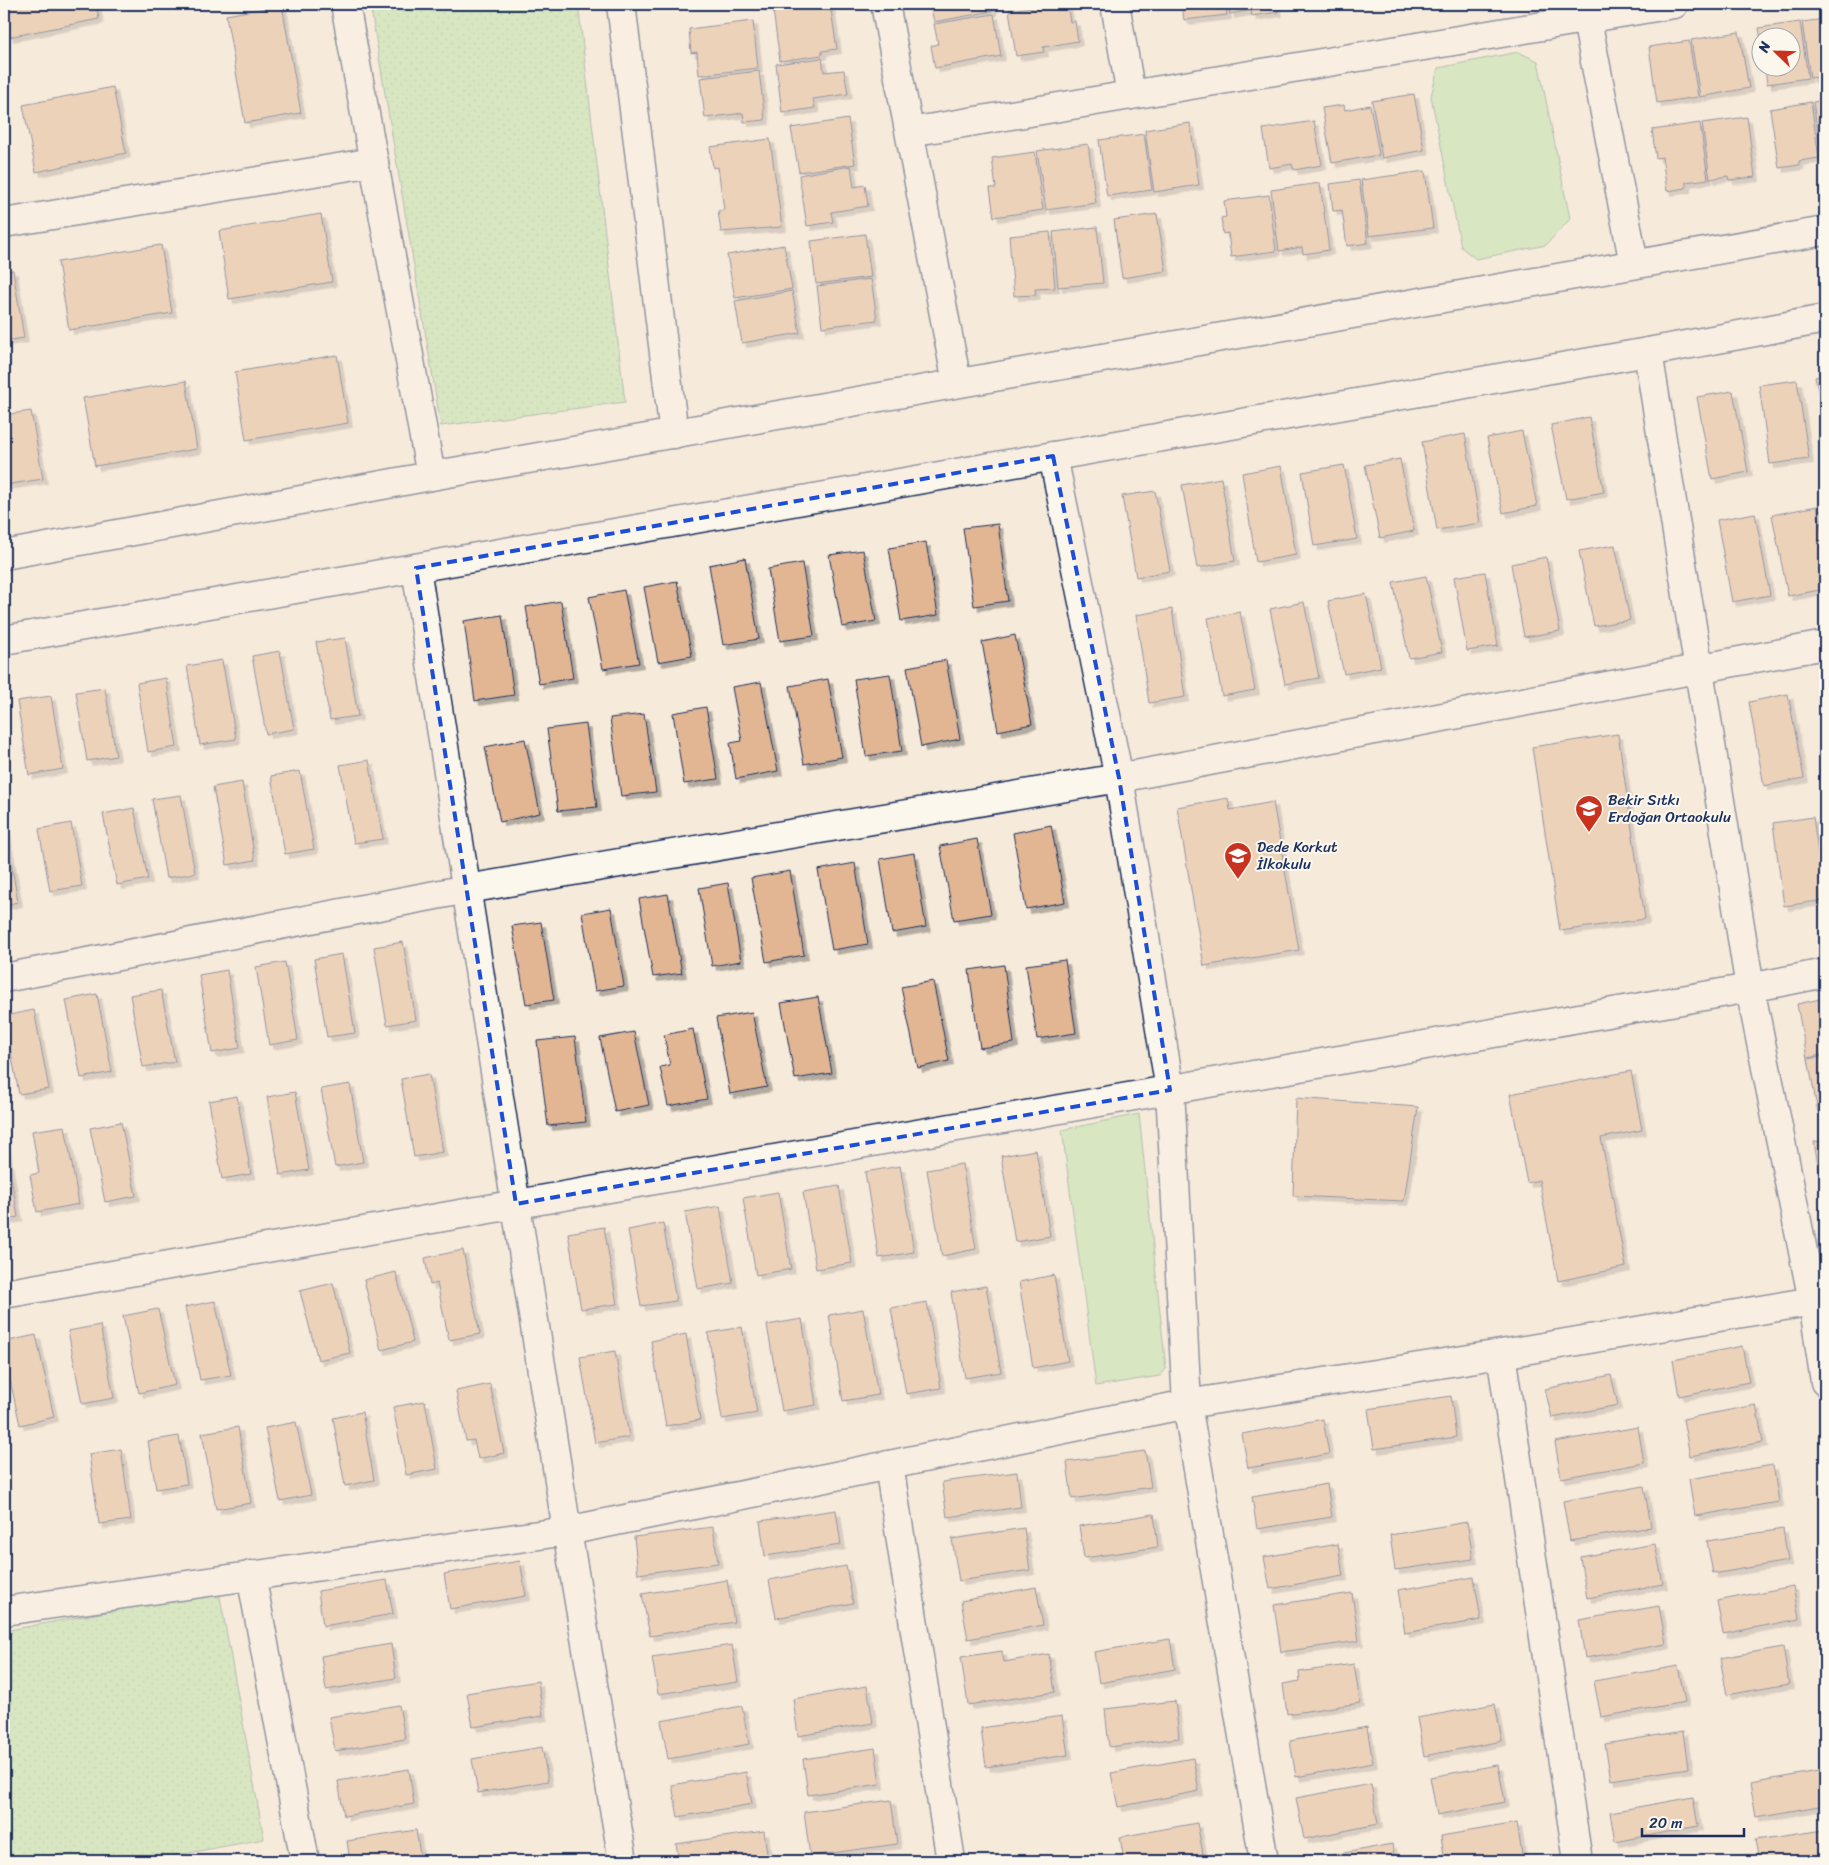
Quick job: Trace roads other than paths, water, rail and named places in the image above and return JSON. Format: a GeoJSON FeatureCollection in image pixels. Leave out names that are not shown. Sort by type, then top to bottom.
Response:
{"type":"FeatureCollection","features":[{"type":"Feature","properties":{"kind":"street"},"geometry":{"type":"LineString","coordinates":[[345,4],[432,476]]}},
{"type":"Feature","properties":{"kind":"street"},"geometry":{"type":"LineString","coordinates":[[621,4],[674,434]]}},
{"type":"Feature","properties":{"kind":"street"},"geometry":{"type":"LineString","coordinates":[[885,4],[957,383]]}},
{"type":"Feature","properties":{"kind":"street"},"geometry":{"type":"LineString","coordinates":[[1115,4],[1131,95]]}},
{"type":"Feature","properties":{"kind":"street"},"geometry":{"type":"LineString","coordinates":[[910,132],[1131,95],[1585,11],[1674,4]]}},
{"type":"Feature","properties":{"kind":"street"},"geometry":{"type":"LineString","coordinates":[[1585,11],[1634,264]]}},
{"type":"Feature","properties":{"kind":"street"},"geometry":{"type":"LineString","coordinates":[[4,223],[374,162]]}},
{"type":"Feature","properties":{"kind":"street"},"geometry":{"type":"LineString","coordinates":[[4,555],[432,476],[1825,231]]}},
{"type":"Feature","properties":{"kind":"street"},"geometry":{"type":"LineString","coordinates":[[4,640],[1648,352],[1825,319]]}},
{"type":"Feature","properties":{"kind":"street"},"geometry":{"type":"LineString","coordinates":[[1648,352],[1750,988],[1819,1300],[1825,1382]]}},
{"type":"Feature","properties":{"kind":"street"},"geometry":{"type":"LineString","coordinates":[[1053,456],[1119,778],[1170,1090],[1187,1404],[1264,1861]]}},
{"type":"Feature","properties":{"kind":"street"},"geometry":{"type":"LineString","coordinates":[[416,568],[567,1531],[624,1861]]}},
{"type":"Feature","properties":{"kind":"street"},"geometry":{"type":"LineString","coordinates":[[4,978],[467,889],[1119,778],[1825,645]]}},
{"type":"Feature","properties":{"kind":"street"},"geometry":{"type":"LineString","coordinates":[[4,1294],[1750,988],[1825,973]]}},
{"type":"Feature","properties":{"kind":"street"},"geometry":{"type":"LineString","coordinates":[[4,1611],[567,1531],[1187,1404],[1501,1354],[1819,1300]]}},
{"type":"Feature","properties":{"kind":"street"},"geometry":{"type":"LineString","coordinates":[[1501,1354],[1578,1861]]}},
{"type":"Feature","properties":{"kind":"street"},"geometry":{"type":"LineString","coordinates":[[889,1465],[951,1861]]}},
{"type":"Feature","properties":{"kind":"street"},"geometry":{"type":"LineString","coordinates":[[251,1576],[305,1861]]}},
{"type":"Feature","properties":{"kind":"place","name":"Bekir Sıtkı Erdoğan Ortaokulu"},"geometry":{"type":"Point","coordinates":[1589,833]}},
{"type":"Feature","properties":{"kind":"place","name":"Dede Korkut İlkokulu"},"geometry":{"type":"Point","coordinates":[1238,880]}}]}
